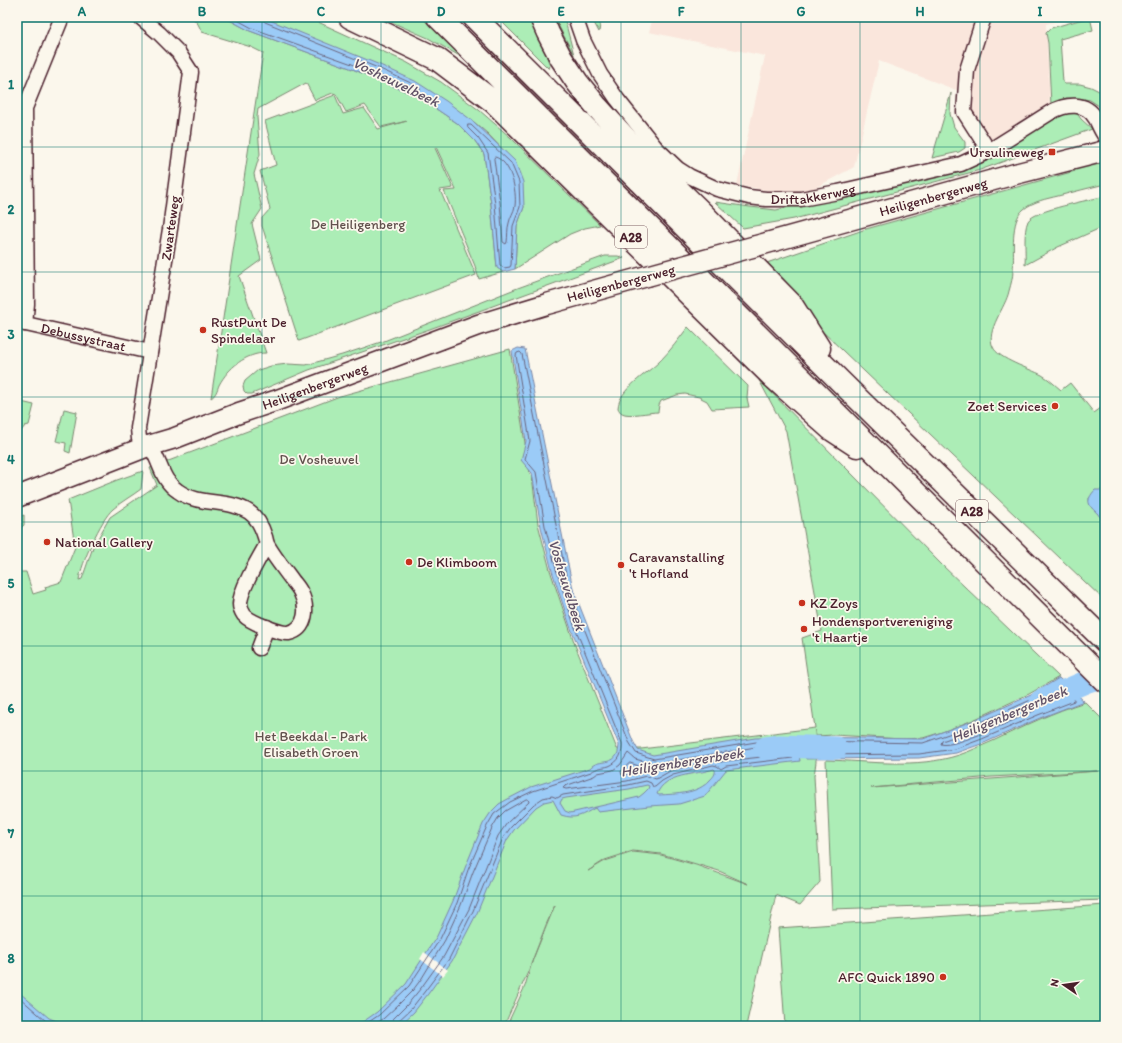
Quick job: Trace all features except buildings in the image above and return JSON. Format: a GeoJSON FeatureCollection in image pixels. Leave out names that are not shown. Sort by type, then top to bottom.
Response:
{"type":"FeatureCollection","features":[{"type":"Feature","properties":{"kind":"highway","name":"A28"},"geometry":{"type":"LineString","coordinates":[[350,17],[437,59],[494,102],[773,377],[831,429],[890,466]]}},
{"type":"Feature","properties":{"kind":"highway","name":"A28"},"geometry":{"type":"LineString","coordinates":[[438,17],[1105,680]]}},
{"type":"Feature","properties":{"kind":"highway","name":"A28"},"geometry":{"type":"LineString","coordinates":[[474,17],[840,381],[1105,641]]}},
{"type":"Feature","properties":{"kind":"highway","name":"A28"},"geometry":{"type":"LineString","coordinates":[[541,17],[548,34],[562,58],[577,82],[597,107],[627,140],[702,213],[791,304],[840,381]]}},
{"type":"Feature","properties":{"kind":"main road","name":"Heiligenbergerweg"},"geometry":{"type":"LineString","coordinates":[[17,497],[148,446],[175,438],[478,325],[647,276],[1016,174],[1105,151]]}},
{"type":"Feature","properties":{"kind":"street"},"geometry":{"type":"LineString","coordinates":[[21,323],[27,304],[25,108],[62,17]]}},
{"type":"Feature","properties":{"kind":"street","name":"Driftakkerweg"},"geometry":{"type":"LineString","coordinates":[[575,17],[583,40],[600,74],[617,99],[656,148],[683,173],[721,190],[750,197],[766,199],[802,199],[960,164],[989,151],[1057,108],[1069,105],[1080,106],[1089,111],[1096,119],[1105,136]]}},
{"type":"Feature","properties":{"kind":"street"},"geometry":{"type":"LineString","coordinates":[[984,17],[967,70],[964,112],[989,151]]}},
{"type":"Feature","properties":{"kind":"street","name":"Zwarteweg"},"geometry":{"type":"LineString","coordinates":[[143,20],[159,33],[178,52],[191,72],[170,229],[138,428],[139,439],[148,446]]}},
{"type":"Feature","properties":{"kind":"street","name":"Debussystraat"},"geometry":{"type":"LineString","coordinates":[[21,323],[150,352]]}},
{"type":"Feature","properties":{"kind":"street"},"geometry":{"type":"LineString","coordinates":[[148,446],[154,452],[161,472],[177,491],[195,499],[233,505],[249,512],[256,518],[263,529],[267,544],[281,566],[301,592],[305,612],[302,624],[298,628],[288,633],[281,632],[249,620],[242,612],[240,603],[242,594],[252,570],[267,544]]}},
{"type":"Feature","properties":{"kind":"street"},"geometry":{"type":"LineString","coordinates":[[259,648],[267,627]]}},
{"type":"Feature","properties":{"kind":"shaded area"},"geometry":{"type":"Polygon","coordinates":[[[653,17],[1076,17],[1046,24],[1050,105],[1002,138],[992,140],[976,125],[967,94],[879,61],[854,167],[813,189],[779,193],[737,185],[765,56],[649,32],[653,17]]]}},
{"type":"Feature","properties":{"kind":"green space","name":"De Heiligenberg"},"geometry":{"type":"Polygon","coordinates":[[[192,17],[224,17],[250,31],[350,68],[417,96],[457,123],[475,141],[484,154],[491,204],[497,267],[503,272],[479,279],[444,191],[456,190],[436,147],[435,148],[453,188],[440,190],[476,275],[299,341],[262,226],[262,218],[270,209],[260,171],[276,165],[265,121],[335,95],[343,114],[364,108],[378,129],[407,121],[381,127],[365,105],[346,112],[336,94],[333,93],[315,100],[306,83],[258,109],[257,117],[260,154],[254,174],[262,209],[252,224],[261,260],[239,276],[266,353],[251,356],[233,367],[227,373],[215,394],[211,398],[263,53],[251,47],[202,32],[192,17]]]}},
{"type":"Feature","properties":{"kind":"green space"},"geometry":{"type":"Polygon","coordinates":[[[263,17],[307,17],[406,62],[441,82],[479,110],[510,137],[600,225],[585,228],[570,234],[515,269],[517,226],[524,207],[505,152],[488,134],[474,122],[263,17]]]}},
{"type":"Feature","properties":{"kind":"green space"},"geometry":{"type":"Polygon","coordinates":[[[380,17],[421,17],[465,59],[428,38],[380,17]]]}},
{"type":"Feature","properties":{"kind":"green space"},"geometry":{"type":"Polygon","coordinates":[[[497,17],[531,17],[550,65],[549,69],[497,17]]]}},
{"type":"Feature","properties":{"kind":"green space"},"geometry":{"type":"Polygon","coordinates":[[[555,17],[564,17],[574,55],[558,25],[555,17]]]}},
{"type":"Feature","properties":{"kind":"green space"},"geometry":{"type":"Polygon","coordinates":[[[591,17],[601,17],[599,32],[591,17]]]}},
{"type":"Feature","properties":{"kind":"green space"},"geometry":{"type":"Polygon","coordinates":[[[1090,17],[1093,30],[1060,39],[1063,82],[1064,84],[1080,84],[1091,87],[1105,94],[1105,110],[1090,100],[1084,99],[1066,98],[1051,105],[1048,43],[1046,33],[1051,28],[1090,17]]]}},
{"type":"Feature","properties":{"kind":"green space"},"geometry":{"type":"Polygon","coordinates":[[[951,93],[950,114],[954,127],[965,142],[965,148],[959,152],[932,158],[951,93]]]}},
{"type":"Feature","properties":{"kind":"green space"},"geometry":{"type":"Polygon","coordinates":[[[1076,112],[1092,129],[980,170],[794,219],[743,228],[715,202],[776,210],[925,176],[1057,114],[1076,112]]]}},
{"type":"Feature","properties":{"kind":"green space"},"geometry":{"type":"Polygon","coordinates":[[[1105,160],[1105,184],[1040,201],[1028,206],[1019,214],[1014,229],[1012,280],[1007,297],[994,326],[991,341],[993,347],[1001,356],[1042,375],[1061,390],[1070,383],[1094,413],[1105,405],[1105,490],[1102,490],[1089,498],[1089,502],[1102,518],[1105,528],[1105,601],[755,267],[866,229],[1075,171],[1066,171],[1066,168],[1105,160]]]}},
{"type":"Feature","properties":{"kind":"green space"},"geometry":{"type":"Polygon","coordinates":[[[1105,196],[1105,226],[1058,247],[1025,265],[1026,226],[1032,217],[1051,209],[1105,196]]]}},
{"type":"Feature","properties":{"kind":"green space"},"geometry":{"type":"Polygon","coordinates":[[[605,256],[618,256],[624,258],[427,330],[309,370],[252,394],[247,394],[244,391],[243,386],[245,381],[258,370],[271,366],[288,364],[306,365],[342,355],[384,341],[515,289],[605,256]]]}},
{"type":"Feature","properties":{"kind":"green space"},"geometry":{"type":"Polygon","coordinates":[[[688,327],[748,386],[747,398],[749,407],[712,409],[707,401],[699,397],[685,394],[677,395],[661,401],[658,412],[629,415],[621,413],[618,408],[623,394],[634,382],[664,357],[688,327]]]}},
{"type":"Feature","properties":{"kind":"green space","name":"Het Beekdal - Park Elisabeth Groen"},"geometry":{"type":"Polygon","coordinates":[[[510,349],[530,474],[532,476],[538,524],[550,570],[575,645],[617,749],[641,749],[815,728],[802,638],[822,631],[786,431],[759,380],[942,565],[1059,677],[1029,694],[973,720],[923,738],[902,739],[834,735],[816,736],[815,730],[816,762],[814,776],[820,882],[800,905],[776,895],[746,1026],[540,1026],[530,1021],[532,1026],[511,1026],[508,1023],[525,986],[533,959],[555,905],[505,1024],[506,1026],[17,1026],[17,572],[26,572],[33,594],[46,590],[45,587],[61,582],[75,547],[68,500],[143,471],[141,489],[113,509],[108,514],[97,532],[87,553],[79,580],[82,579],[93,547],[110,517],[157,485],[150,468],[340,396],[510,349]],[[633,851],[605,860],[588,871],[605,861],[633,852],[661,855],[696,865],[748,884],[719,871],[661,854],[633,851]]]}},
{"type":"Feature","properties":{"kind":"green space"},"geometry":{"type":"Polygon","coordinates":[[[17,401],[34,405],[29,425],[25,426],[21,431],[20,428],[22,424],[17,423],[17,401]]]}},
{"type":"Feature","properties":{"kind":"green space"},"geometry":{"type":"Polygon","coordinates":[[[64,409],[77,412],[70,453],[65,451],[66,443],[56,441],[64,409]]]}},
{"type":"Feature","properties":{"kind":"green space"},"geometry":{"type":"Polygon","coordinates":[[[24,515],[24,525],[17,531],[17,518],[24,515]]]}},
{"type":"Feature","properties":{"kind":"green space"},"geometry":{"type":"Polygon","coordinates":[[[1085,702],[1105,722],[1105,900],[832,909],[826,760],[909,763],[943,759],[968,752],[1062,710],[1085,702]],[[1098,771],[991,777],[871,788],[1098,771]]]}},
{"type":"Feature","properties":{"kind":"green space","name":"AFC Quick 1890"},"geometry":{"type":"Polygon","coordinates":[[[1105,905],[1105,1026],[785,1026],[778,928],[1105,905]]]}},
{"type":"Feature","properties":{"kind":"water","name":"Vosheuvelbeek"},"geometry":{"type":"Polygon","coordinates":[[[224,17],[262,17],[380,65],[415,81],[446,101],[474,122],[515,161],[523,182],[524,207],[517,226],[515,269],[503,272],[497,268],[491,204],[484,154],[475,141],[457,123],[417,96],[350,68],[250,31],[224,17]]]}},
{"type":"Feature","properties":{"kind":"water","name":"Vosheuvelbeek"},"geometry":{"type":"Polygon","coordinates":[[[518,348],[525,349],[573,589],[633,741],[638,750],[653,755],[755,738],[796,737],[800,761],[726,770],[705,796],[679,804],[598,812],[595,808],[579,816],[571,817],[561,815],[553,800],[544,802],[536,807],[514,830],[507,840],[477,913],[452,961],[414,1012],[399,1026],[357,1026],[377,1012],[406,984],[437,936],[453,901],[483,824],[491,812],[499,804],[531,787],[590,768],[598,763],[612,760],[618,752],[619,745],[570,626],[552,571],[541,527],[532,473],[521,460],[526,441],[512,351],[518,348]],[[714,769],[674,778],[661,787],[657,794],[679,794],[693,791],[705,785],[713,777],[715,773],[714,769]],[[647,785],[566,798],[562,799],[560,803],[565,811],[570,813],[639,797],[648,789],[649,786],[647,785]]]}},
{"type":"Feature","properties":{"kind":"water"},"geometry":{"type":"Polygon","coordinates":[[[1095,490],[1105,490],[1105,528],[1102,519],[1089,503],[1090,497],[1095,490]]]}},
{"type":"Feature","properties":{"kind":"water"},"geometry":{"type":"Polygon","coordinates":[[[1059,678],[1084,701],[1040,718],[984,743],[956,753],[919,758],[806,759],[803,737],[923,739],[975,720],[1031,695],[1059,678]]]}},
{"type":"Feature","properties":{"kind":"water"},"geometry":{"type":"Polygon","coordinates":[[[17,986],[21,994],[49,1018],[69,1026],[17,1026],[17,986]]]}},
{"type":"Feature","properties":{"kind":"pier"},"geometry":{"type":"Polygon","coordinates":[[[424,952],[448,970],[443,976],[420,959],[424,952]]]}},
{"type":"Feature","properties":{"kind":"waterway","name":"Heiligenbergerbeek"},"geometry":{"type":"LineString","coordinates":[[1041,701],[1088,681],[1105,676]]}},
{"type":"Feature","properties":{"kind":"waterway","name":"Heiligenbergerbeek"},"geometry":{"type":"LineString","coordinates":[[766,748],[780,746],[836,748]]}},
{"type":"Feature","properties":{"kind":"place","name":"Ursulineweg"},"geometry":{"type":"Point","coordinates":[1052,152]}},
{"type":"Feature","properties":{"kind":"place","name":"RustPunt De Spindelaar"},"geometry":{"type":"Point","coordinates":[203,330]}},
{"type":"Feature","properties":{"kind":"place","name":"Zoet Services"},"geometry":{"type":"Point","coordinates":[1055,406]}},
{"type":"Feature","properties":{"kind":"place","name":"National Gallery"},"geometry":{"type":"Point","coordinates":[47,542]}},
{"type":"Feature","properties":{"kind":"place","name":"De Klimboom"},"geometry":{"type":"Point","coordinates":[409,562]}},
{"type":"Feature","properties":{"kind":"place","name":"Caravanstalling 't Hofland"},"geometry":{"type":"Point","coordinates":[621,565]}},
{"type":"Feature","properties":{"kind":"place","name":"KZ Zoys"},"geometry":{"type":"Point","coordinates":[802,603]}},
{"type":"Feature","properties":{"kind":"place","name":"Hondensportvereniging 't Haartje"},"geometry":{"type":"Point","coordinates":[804,629]}},
{"type":"Feature","properties":{"kind":"place","name":"AFC Quick 1890"},"geometry":{"type":"Point","coordinates":[943,977]}},
{"type":"Feature","properties":{"kind":"park label","name":"De Vosheuvel"},"geometry":{"type":"Point","coordinates":[319,459]}}]}
